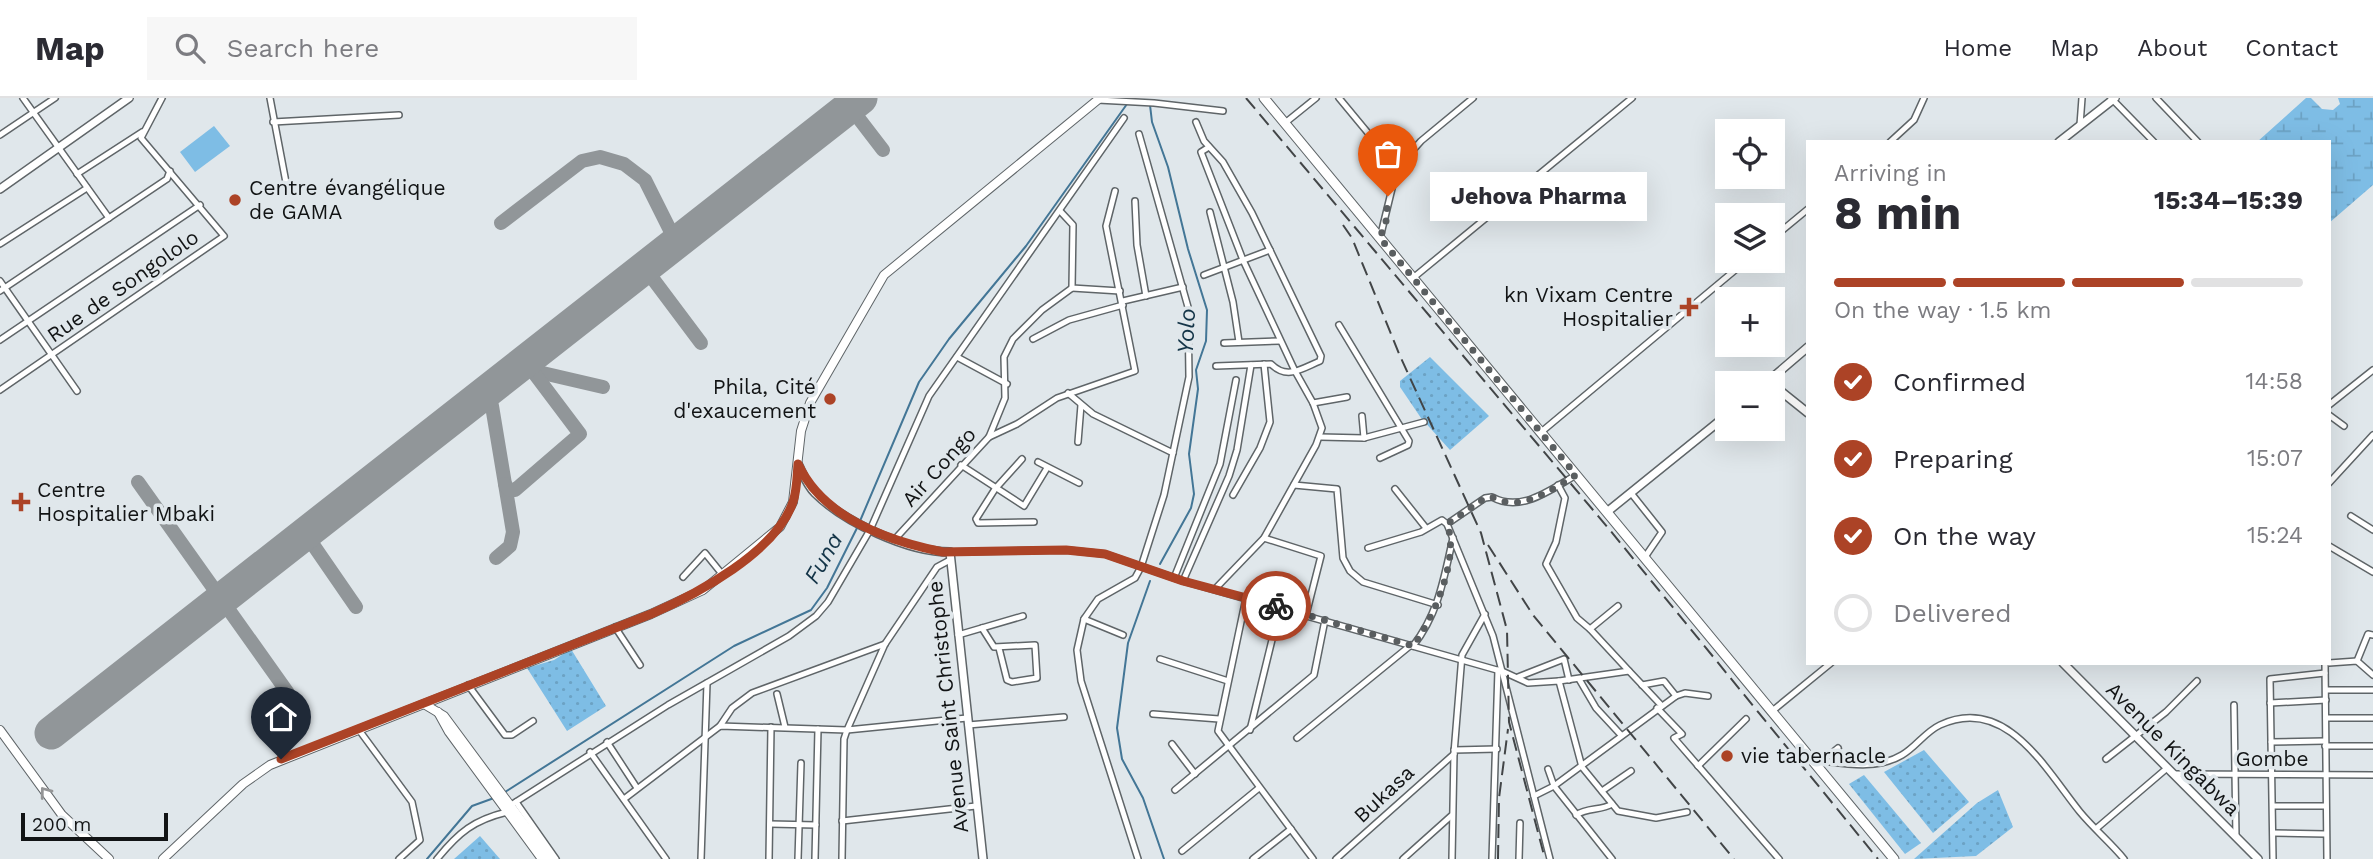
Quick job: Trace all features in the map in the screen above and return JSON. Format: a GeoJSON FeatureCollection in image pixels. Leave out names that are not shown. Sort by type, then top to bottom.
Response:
{"type":"FeatureCollection","features":[{"type":"Feature","properties":{"kind":"main road"},"geometry":{"type":"LineString","coordinates":[[1264,98],[1772,712],[1818,761],[1894,859]]}},
{"type":"Feature","properties":{"kind":"main road"},"geometry":{"type":"LineString","coordinates":[[163,859],[257,773],[281,759],[688,598],[723,576],[780,527],[793,502],[801,430],[810,403],[884,275],[1099,99]]}},
{"type":"Feature","properties":{"kind":"main road"},"geometry":{"type":"LineString","coordinates":[[441,715],[442,696]]}},
{"type":"Feature","properties":{"kind":"main road"},"geometry":{"type":"LineString","coordinates":[[420,705],[441,715],[498,794],[550,859]]}},
{"type":"Feature","properties":{"kind":"main road"},"geometry":{"type":"LineString","coordinates":[[0,730],[62,815],[109,859]]}},
{"type":"Feature","properties":{"kind":"main road"},"geometry":{"type":"LineString","coordinates":[[509,805],[541,859]]}},
{"type":"Feature","properties":{"kind":"street"},"geometry":{"type":"LineString","coordinates":[[23,98],[109,218]]}},
{"type":"Feature","properties":{"kind":"street"},"geometry":{"type":"LineString","coordinates":[[0,135],[55,98]]}},
{"type":"Feature","properties":{"kind":"street"},"geometry":{"type":"LineString","coordinates":[[77,174],[142,131],[162,98]]}},
{"type":"Feature","properties":{"kind":"street"},"geometry":{"type":"LineString","coordinates":[[270,98],[288,193]]}},
{"type":"Feature","properties":{"kind":"street"},"geometry":{"type":"LineString","coordinates":[[1285,123],[1316,98]]}},
{"type":"Feature","properties":{"kind":"street"},"geometry":{"type":"LineString","coordinates":[[1339,98],[1397,168]]}},
{"type":"Feature","properties":{"kind":"street"},"geometry":{"type":"LineString","coordinates":[[1380,238],[1397,168],[1422,141],[1473,98]]}},
{"type":"Feature","properties":{"kind":"street"},"geometry":{"type":"LineString","coordinates":[[1413,278],[1632,98]]}},
{"type":"Feature","properties":{"kind":"street"},"geometry":{"type":"LineString","coordinates":[[1892,140],[1914,120],[1924,98]]}},
{"type":"Feature","properties":{"kind":"street"},"geometry":{"type":"LineString","coordinates":[[2080,125],[2082,98]]}},
{"type":"Feature","properties":{"kind":"street"},"geometry":{"type":"LineString","coordinates":[[2156,98],[2196,140]]}},
{"type":"Feature","properties":{"kind":"street"},"geometry":{"type":"LineString","coordinates":[[0,188],[126,99]]}},
{"type":"Feature","properties":{"kind":"street"},"geometry":{"type":"LineString","coordinates":[[1099,99],[1223,111]]}},
{"type":"Feature","properties":{"kind":"street"},"geometry":{"type":"LineString","coordinates":[[2061,140],[2113,99],[2152,140]]}},
{"type":"Feature","properties":{"kind":"street"},"geometry":{"type":"LineString","coordinates":[[273,122],[399,115]]}},
{"type":"Feature","properties":{"kind":"street"},"geometry":{"type":"LineString","coordinates":[[437,859],[475,822],[509,805],[590,752],[789,636],[816,616],[848,570],[929,396],[1124,118]]}},
{"type":"Feature","properties":{"kind":"street"},"geometry":{"type":"LineString","coordinates":[[1196,122],[1209,147],[1233,179],[1321,356],[1320,361],[1283,373],[1271,364],[1216,366]]}},
{"type":"Feature","properties":{"kind":"street","name":"Rue de Songololo"},"geometry":{"type":"LineString","coordinates":[[0,390],[224,236],[144,143],[142,131]]}},
{"type":"Feature","properties":{"kind":"street"},"geometry":{"type":"LineString","coordinates":[[1138,859],[1077,666],[1084,619],[1098,599],[1135,578],[1141,567],[1164,495],[1190,367],[1190,327],[1183,286],[1139,134]]}},
{"type":"Feature","properties":{"kind":"street"},"geometry":{"type":"LineString","coordinates":[[1209,147],[1200,152],[1243,260],[1321,423],[1320,437],[1264,538],[1214,589]]}},
{"type":"Feature","properties":{"kind":"street"},"geometry":{"type":"LineString","coordinates":[[2,289],[167,179],[170,172]]}},
{"type":"Feature","properties":{"kind":"street"},"geometry":{"type":"LineString","coordinates":[[0,244],[87,188]]}},
{"type":"Feature","properties":{"kind":"street"},"geometry":{"type":"LineString","coordinates":[[989,437],[1068,393],[1135,371],[1105,219],[1115,191]]}},
{"type":"Feature","properties":{"kind":"street"},"geometry":{"type":"LineString","coordinates":[[1135,201],[1137,245],[1146,296]]}},
{"type":"Feature","properties":{"kind":"street"},"geometry":{"type":"LineString","coordinates":[[0,340],[200,205]]}},
{"type":"Feature","properties":{"kind":"street"},"geometry":{"type":"LineString","coordinates":[[1060,211],[1073,225],[1072,288],[1120,291]]}},
{"type":"Feature","properties":{"kind":"street"},"geometry":{"type":"LineString","coordinates":[[1785,228],[1806,211]]}},
{"type":"Feature","properties":{"kind":"street"},"geometry":{"type":"LineString","coordinates":[[1210,212],[1225,267],[1240,342]]}},
{"type":"Feature","properties":{"kind":"street"},"geometry":{"type":"LineString","coordinates":[[1204,275],[1270,250]]}},
{"type":"Feature","properties":{"kind":"street"},"geometry":{"type":"LineString","coordinates":[[1540,433],[1732,273]]}},
{"type":"Feature","properties":{"kind":"street"},"geometry":{"type":"LineString","coordinates":[[0,281],[2,289],[77,391]]}},
{"type":"Feature","properties":{"kind":"street"},"geometry":{"type":"LineString","coordinates":[[1033,339],[1069,320],[1183,286]]}},
{"type":"Feature","properties":{"kind":"street","name":"Air Congo"},"geometry":{"type":"LineString","coordinates":[[895,539],[989,437],[1005,398],[1006,350],[1013,339],[1042,310],[1072,288]]}},
{"type":"Feature","properties":{"kind":"street"},"geometry":{"type":"LineString","coordinates":[[1339,325],[1409,441],[1408,445],[1380,458]]}},
{"type":"Feature","properties":{"kind":"street"},"geometry":{"type":"LineString","coordinates":[[1224,343],[1280,341]]}},
{"type":"Feature","properties":{"kind":"street"},"geometry":{"type":"LineString","coordinates":[[1782,371],[1806,349]]}},
{"type":"Feature","properties":{"kind":"street"},"geometry":{"type":"LineString","coordinates":[[957,357],[1007,384]]}},
{"type":"Feature","properties":{"kind":"street"},"geometry":{"type":"LineString","coordinates":[[1233,495],[1260,448],[1270,422],[1264,364]]}},
{"type":"Feature","properties":{"kind":"street"},"geometry":{"type":"LineString","coordinates":[[1183,581],[1229,475],[1237,450],[1251,365]]}},
{"type":"Feature","properties":{"kind":"street"},"geometry":{"type":"LineString","coordinates":[[2331,404],[2373,370]]}},
{"type":"Feature","properties":{"kind":"street"},"geometry":{"type":"LineString","coordinates":[[1174,578],[1220,464],[1236,380]]}},
{"type":"Feature","properties":{"kind":"street"},"geometry":{"type":"LineString","coordinates":[[1068,393],[1093,414],[1173,453]]}},
{"type":"Feature","properties":{"kind":"street"},"geometry":{"type":"LineString","coordinates":[[1785,395],[1806,411]]}},
{"type":"Feature","properties":{"kind":"street"},"geometry":{"type":"LineString","coordinates":[[1313,403],[1347,397]]}},
{"type":"Feature","properties":{"kind":"street"},"geometry":{"type":"LineString","coordinates":[[1078,442],[1081,405]]}},
{"type":"Feature","properties":{"kind":"street"},"geometry":{"type":"LineString","coordinates":[[1362,416],[1364,438]]}},
{"type":"Feature","properties":{"kind":"street"},"geometry":{"type":"LineString","coordinates":[[2331,417],[2343,426]]}},
{"type":"Feature","properties":{"kind":"street"},"geometry":{"type":"LineString","coordinates":[[1320,437],[1364,438],[1424,422]]}},
{"type":"Feature","properties":{"kind":"street"},"geometry":{"type":"LineString","coordinates":[[1607,512],[1715,425]]}},
{"type":"Feature","properties":{"kind":"street"},"geometry":{"type":"LineString","coordinates":[[2331,481],[2373,435]]}},
{"type":"Feature","properties":{"kind":"street"},"geometry":{"type":"LineString","coordinates":[[1022,459],[995,489],[977,517],[978,523],[1034,522]]}},
{"type":"Feature","properties":{"kind":"street"},"geometry":{"type":"LineString","coordinates":[[1038,462],[1079,483]]}},
{"type":"Feature","properties":{"kind":"street"},"geometry":{"type":"LineString","coordinates":[[798,464],[817,495],[867,528],[950,556],[1066,550],[1105,554],[1183,581],[1501,671],[1532,683],[1629,671]]}},
{"type":"Feature","properties":{"kind":"street"},"geometry":{"type":"LineString","coordinates":[[961,465],[1021,506],[1025,505],[1048,468]]}},
{"type":"Feature","properties":{"kind":"street"},"geometry":{"type":"LineString","coordinates":[[1447,524],[1485,498],[1492,497],[1502,502],[1516,503],[1534,499],[1576,475]]}},
{"type":"Feature","properties":{"kind":"street"},"geometry":{"type":"LineString","coordinates":[[1294,485],[1337,489],[1343,558],[1350,571],[1363,582],[1438,605]]}},
{"type":"Feature","properties":{"kind":"street"},"geometry":{"type":"LineString","coordinates":[[1558,485],[1565,498],[1556,542],[1546,564],[1577,618],[1642,685],[1682,734],[1674,738],[1779,859]]}},
{"type":"Feature","properties":{"kind":"street"},"geometry":{"type":"LineString","coordinates":[[1395,489],[1426,528]]}},
{"type":"Feature","properties":{"kind":"street"},"geometry":{"type":"LineString","coordinates":[[1631,493],[1662,532],[1645,557]]}},
{"type":"Feature","properties":{"kind":"street"},"geometry":{"type":"LineString","coordinates":[[2351,516],[2373,530]]}},
{"type":"Feature","properties":{"kind":"street"},"geometry":{"type":"LineString","coordinates":[[1368,548],[1409,537],[1442,520],[1447,524],[1485,614],[1550,859]]}},
{"type":"Feature","properties":{"kind":"street"},"geometry":{"type":"LineString","coordinates":[[1264,538],[1321,556],[1306,615]]}},
{"type":"Feature","properties":{"kind":"street"},"geometry":{"type":"LineString","coordinates":[[1297,738],[1412,645],[1430,624],[1438,605],[1453,538]]}},
{"type":"Feature","properties":{"kind":"street"},"geometry":{"type":"LineString","coordinates":[[2331,547],[2373,572]]}},
{"type":"Feature","properties":{"kind":"street"},"geometry":{"type":"LineString","coordinates":[[683,576],[705,553],[723,576]]}},
{"type":"Feature","properties":{"kind":"street"},"geometry":{"type":"LineString","coordinates":[[842,859],[844,739],[847,730],[885,644],[937,567],[950,556]]}},
{"type":"Feature","properties":{"kind":"street","name":"Avenue Saint Christophe"},"geometry":{"type":"LineString","coordinates":[[950,556],[983,859]]}},
{"type":"Feature","properties":{"kind":"street"},"geometry":{"type":"LineString","coordinates":[[1246,598],[1218,731],[1227,747],[1313,859]]}},
{"type":"Feature","properties":{"kind":"street"},"geometry":{"type":"LineString","coordinates":[[1590,629],[1618,606]]}},
{"type":"Feature","properties":{"kind":"street"},"geometry":{"type":"LineString","coordinates":[[1250,730],[1280,607]]}},
{"type":"Feature","properties":{"kind":"street"},"geometry":{"type":"LineString","coordinates":[[1452,859],[1454,752],[1462,660],[1485,614]]}},
{"type":"Feature","properties":{"kind":"street"},"geometry":{"type":"LineString","coordinates":[[958,635],[1023,616]]}},
{"type":"Feature","properties":{"kind":"street"},"geometry":{"type":"LineString","coordinates":[[1084,619],[1123,635]]}},
{"type":"Feature","properties":{"kind":"street"},"geometry":{"type":"LineString","coordinates":[[1175,790],[1314,676],[1325,620]]}},
{"type":"Feature","properties":{"kind":"street"},"geometry":{"type":"LineString","coordinates":[[615,627],[640,665]]}},
{"type":"Feature","properties":{"kind":"street"},"geometry":{"type":"LineString","coordinates":[[982,628],[994,647],[1035,645],[1037,678],[1012,682],[1007,680],[999,648]]}},
{"type":"Feature","properties":{"kind":"street"},"geometry":{"type":"LineString","coordinates":[[2357,661],[2368,634],[2373,635]]}},
{"type":"Feature","properties":{"kind":"street"},"geometry":{"type":"LineString","coordinates":[[624,799],[705,740],[720,726],[732,708],[752,693],[885,644]]}},
{"type":"Feature","properties":{"kind":"street"},"geometry":{"type":"LineString","coordinates":[[1160,659],[1228,681]]}},
{"type":"Feature","properties":{"kind":"street"},"geometry":{"type":"LineString","coordinates":[[1518,677],[1564,659],[1569,680]]}},
{"type":"Feature","properties":{"kind":"street"},"geometry":{"type":"LineString","coordinates":[[2331,663],[2357,661],[2373,675]]}},
{"type":"Feature","properties":{"kind":"street"},"geometry":{"type":"LineString","coordinates":[[1772,712],[1829,665]]}},
{"type":"Feature","properties":{"kind":"street","name":"Avenue Kingabwa"},"geometry":{"type":"LineString","coordinates":[[2065,665],[2168,772],[2258,859]]}},
{"type":"Feature","properties":{"kind":"street"},"geometry":{"type":"LineString","coordinates":[[2327,665],[2327,859]]}},
{"type":"Feature","properties":{"kind":"street"},"geometry":{"type":"LineString","coordinates":[[1492,859],[1501,671]]}},
{"type":"Feature","properties":{"kind":"street"},"geometry":{"type":"LineString","coordinates":[[2273,859],[2270,679],[2325,673]]}},
{"type":"Feature","properties":{"kind":"street"},"geometry":{"type":"LineString","coordinates":[[1579,679],[1596,708],[1621,735]]}},
{"type":"Feature","properties":{"kind":"street"},"geometry":{"type":"LineString","coordinates":[[1559,681],[1582,767],[1612,804],[1624,814],[1656,818],[1686,812]]}},
{"type":"Feature","properties":{"kind":"street"},"geometry":{"type":"LineString","coordinates":[[1642,685],[1664,681],[1676,696]]}},
{"type":"Feature","properties":{"kind":"street"},"geometry":{"type":"LineString","coordinates":[[2106,759],[2197,681]]}},
{"type":"Feature","properties":{"kind":"street"},"geometry":{"type":"LineString","coordinates":[[701,859],[707,683]]}},
{"type":"Feature","properties":{"kind":"street"},"geometry":{"type":"LineString","coordinates":[[468,685],[505,736],[512,735],[533,721]]}},
{"type":"Feature","properties":{"kind":"street"},"geometry":{"type":"LineString","coordinates":[[2326,690],[2373,690]]}},
{"type":"Feature","properties":{"kind":"street"},"geometry":{"type":"LineString","coordinates":[[1534,796],[1582,767],[1676,696],[1685,693],[1708,696]]}},
{"type":"Feature","properties":{"kind":"street"},"geometry":{"type":"LineString","coordinates":[[777,694],[785,727]]}},
{"type":"Feature","properties":{"kind":"street"},"geometry":{"type":"LineString","coordinates":[[2270,703],[2326,700]]}},
{"type":"Feature","properties":{"kind":"street"},"geometry":{"type":"LineString","coordinates":[[2234,705],[2236,837]]}},
{"type":"Feature","properties":{"kind":"street"},"geometry":{"type":"LineString","coordinates":[[1153,714],[1219,719]]}},
{"type":"Feature","properties":{"kind":"street"},"geometry":{"type":"LineString","coordinates":[[720,726],[847,730],[1064,717]]}},
{"type":"Feature","properties":{"kind":"street"},"geometry":{"type":"LineString","coordinates":[[2326,718],[2373,718]]}},
{"type":"Feature","properties":{"kind":"street"},"geometry":{"type":"LineString","coordinates":[[1699,766],[1746,719]]}},
{"type":"Feature","properties":{"kind":"street"},"geometry":{"type":"LineString","coordinates":[[1818,761],[1867,766],[1884,763],[1903,755],[1940,725],[1983,719],[2019,736],[2088,821],[2124,859]]}},
{"type":"Feature","properties":{"kind":"street"},"geometry":{"type":"LineString","coordinates":[[769,859],[771,727]]}},
{"type":"Feature","properties":{"kind":"street"},"geometry":{"type":"LineString","coordinates":[[358,729],[415,809],[420,840],[398,859]]}},
{"type":"Feature","properties":{"kind":"street"},"geometry":{"type":"LineString","coordinates":[[816,859],[818,729]]}},
{"type":"Feature","properties":{"kind":"street"},"geometry":{"type":"LineString","coordinates":[[607,742],[638,788]]}},
{"type":"Feature","properties":{"kind":"street"},"geometry":{"type":"LineString","coordinates":[[2272,742],[2373,746]]}},
{"type":"Feature","properties":{"kind":"street"},"geometry":{"type":"LineString","coordinates":[[1172,744],[1195,774]]}},
{"type":"Feature","properties":{"kind":"street"},"geometry":{"type":"LineString","coordinates":[[1818,761],[1838,748]]}},
{"type":"Feature","properties":{"kind":"street"},"geometry":{"type":"LineString","coordinates":[[1454,752],[1497,749]]}},
{"type":"Feature","properties":{"kind":"street"},"geometry":{"type":"LineString","coordinates":[[590,752],[666,859]]}},
{"type":"Feature","properties":{"kind":"street","name":"Bukasa"},"geometry":{"type":"LineString","coordinates":[[1336,859],[1454,752]]}},
{"type":"Feature","properties":{"kind":"street"},"geometry":{"type":"LineString","coordinates":[[798,859],[801,763]]}},
{"type":"Feature","properties":{"kind":"street"},"geometry":{"type":"LineString","coordinates":[[1548,769],[1554,786],[1612,859]]}},
{"type":"Feature","properties":{"kind":"street"},"geometry":{"type":"LineString","coordinates":[[1602,791],[1631,771]]}},
{"type":"Feature","properties":{"kind":"street"},"geometry":{"type":"LineString","coordinates":[[2097,828],[2168,772]]}},
{"type":"Feature","properties":{"kind":"street","name":"Gombe"},"geometry":{"type":"LineString","coordinates":[[2168,772],[2373,775]]}},
{"type":"Feature","properties":{"kind":"street"},"geometry":{"type":"LineString","coordinates":[[1182,851],[1259,788]]}},
{"type":"Feature","properties":{"kind":"street"},"geometry":{"type":"LineString","coordinates":[[1576,815],[1586,809],[1612,804]]}},
{"type":"Feature","properties":{"kind":"street"},"geometry":{"type":"LineString","coordinates":[[509,805],[556,859]]}},
{"type":"Feature","properties":{"kind":"street"},"geometry":{"type":"LineString","coordinates":[[842,821],[976,806]]}},
{"type":"Feature","properties":{"kind":"street"},"geometry":{"type":"LineString","coordinates":[[2273,806],[2325,806]]}},
{"type":"Feature","properties":{"kind":"street"},"geometry":{"type":"LineString","coordinates":[[1403,859],[1451,816]]}},
{"type":"Feature","properties":{"kind":"street"},"geometry":{"type":"LineString","coordinates":[[1518,859],[1520,823]]}},
{"type":"Feature","properties":{"kind":"street"},"geometry":{"type":"LineString","coordinates":[[770,824],[816,825]]}},
{"type":"Feature","properties":{"kind":"street"},"geometry":{"type":"LineString","coordinates":[[1253,859],[1291,829]]}},
{"type":"Feature","properties":{"kind":"street"},"geometry":{"type":"LineString","coordinates":[[2273,833],[2326,834]]}},
{"type":"Feature","properties":{"kind":"green space"},"geometry":{"type":"Polygon","coordinates":[[[2306,98],[2311,98],[2322,109],[2333,110],[2340,104],[2338,98],[2373,98],[2373,185],[2331,221],[2331,140],[2259,140],[2306,98]]]}},
{"type":"Feature","properties":{"kind":"green space"},"geometry":{"type":"Polygon","coordinates":[[[214,126],[230,146],[195,172],[180,152],[214,126]]]}},
{"type":"Feature","properties":{"kind":"green space"},"geometry":{"type":"Polygon","coordinates":[[[1430,357],[1489,416],[1450,450],[1421,418],[1400,387],[1400,381],[1430,357]]]}},
{"type":"Feature","properties":{"kind":"green space"},"geometry":{"type":"Polygon","coordinates":[[[571,649],[606,706],[567,731],[527,668],[554,660],[571,649]]]}},
{"type":"Feature","properties":{"kind":"green space"},"geometry":{"type":"Polygon","coordinates":[[[1924,750],[1969,802],[1933,833],[1884,772],[1924,750]]]}},
{"type":"Feature","properties":{"kind":"green space"},"geometry":{"type":"Polygon","coordinates":[[[1864,775],[1921,843],[1905,854],[1849,784],[1864,775]]]}},
{"type":"Feature","properties":{"kind":"green space"},"geometry":{"type":"Polygon","coordinates":[[[1998,790],[2013,827],[1976,856],[1914,859],[1977,803],[1998,790]]]}},
{"type":"Feature","properties":{"kind":"green space"},"geometry":{"type":"Polygon","coordinates":[[[480,836],[500,859],[454,859],[480,836]]]}},
{"type":"Feature","properties":{"kind":"waterway","name":"Funa"},"geometry":{"type":"LineString","coordinates":[[860,521],[919,382],[949,339],[1026,246],[1127,104]]}},
{"type":"Feature","properties":{"kind":"waterway","name":"Yolo"},"geometry":{"type":"LineString","coordinates":[[1150,105],[1152,122],[1168,167],[1188,249],[1207,310],[1206,341],[1196,370],[1198,389],[1189,454],[1194,494],[1191,508],[1160,564]]}},
{"type":"Feature","properties":{"kind":"waterway","name":"Funa"},"geometry":{"type":"LineString","coordinates":[[505,792],[734,646],[811,610],[827,588],[858,526]]}},
{"type":"Feature","properties":{"kind":"waterway","name":"Yolo"},"geometry":{"type":"LineString","coordinates":[[1150,581],[1128,643],[1117,728],[1122,759],[1143,798],[1164,859]]}},
{"type":"Feature","properties":{"kind":"waterway","name":"Funa"},"geometry":{"type":"LineString","coordinates":[[427,859],[472,806],[494,798]]}},
{"type":"Feature","properties":{"kind":"taxiway"},"geometry":{"type":"LineString","coordinates":[[850,107],[883,150]]}},
{"type":"Feature","properties":{"kind":"taxiway"},"geometry":{"type":"LineString","coordinates":[[501,223],[582,161],[600,157],[624,164],[645,180],[676,242]]}},
{"type":"Feature","properties":{"kind":"taxiway"},"geometry":{"type":"LineString","coordinates":[[644,267],[701,343]]}},
{"type":"Feature","properties":{"kind":"taxiway"},"geometry":{"type":"LineString","coordinates":[[505,484],[508,489],[515,490],[580,434],[525,361]]}},
{"type":"Feature","properties":{"kind":"taxiway"},"geometry":{"type":"LineString","coordinates":[[534,371],[603,387]]}},
{"type":"Feature","properties":{"kind":"taxiway"},"geometry":{"type":"LineString","coordinates":[[484,393],[492,406],[513,532],[510,546],[496,558]]}},
{"type":"Feature","properties":{"kind":"taxiway"},"geometry":{"type":"LineString","coordinates":[[138,482],[288,693]]}},
{"type":"Feature","properties":{"kind":"taxiway"},"geometry":{"type":"LineString","coordinates":[[305,533],[356,607]]}},
{"type":"Feature","properties":{"kind":"runway"},"geometry":{"type":"LineString","coordinates":[[51,733],[861,98]]}},
{"type":"Feature","properties":{"kind":"railway"},"geometry":{"type":"LineString","coordinates":[[1246,98],[1609,529],[1878,859]]}},
{"type":"Feature","properties":{"kind":"railway"},"geometry":{"type":"LineString","coordinates":[[1343,225],[1352,238],[1400,356],[1481,533],[1507,630],[1509,722],[1545,859]]}},
{"type":"Feature","properties":{"kind":"railway"},"geometry":{"type":"LineString","coordinates":[[1488,545],[1533,615],[1734,859]]}},
{"type":"Feature","properties":{"kind":"railway"},"geometry":{"type":"LineString","coordinates":[[1498,859],[1499,798],[1508,729]]}},
{"type":"Feature","properties":{"kind":"way so far"},"geometry":{"type":"LineString","coordinates":[[1276,606],[1413,646],[1430,624],[1438,605],[1453,538],[1447,524],[1490,496],[1502,502],[1516,503],[1534,499],[1576,475],[1380,238],[1386,221],[1388,196]]}},
{"type":"Feature","properties":{"kind":"place","name":"Jehova Pharma"},"geometry":{"type":"Point","coordinates":[1388,196]}},
{"type":"Feature","properties":{"kind":"place","name":"Centre évangélique de GAMA"},"geometry":{"type":"Point","coordinates":[235,200]}},
{"type":"Feature","properties":{"kind":"place","name":"kn Vixam Centre Hospitalier"},"geometry":{"type":"Point","coordinates":[1689,307]}},
{"type":"Feature","properties":{"kind":"place","name":"Phila, Cité d'exaucement"},"geometry":{"type":"Point","coordinates":[830,399]}},
{"type":"Feature","properties":{"kind":"place","name":"Centre Hospitalier Mbaki"},"geometry":{"type":"Point","coordinates":[21,502]}},
{"type":"Feature","properties":{"kind":"place","name":"vie tabernacle"},"geometry":{"type":"Point","coordinates":[1727,756]}},
{"type":"Feature","properties":{"kind":"route"},"geometry":{"type":"LineString","coordinates":[[281,759],[651,614],[703,590],[733,569],[780,527],[793,502],[798,464],[817,495],[864,527],[926,549],[943,552],[1066,550],[1105,554],[1183,581],[1276,606]]}}]}
